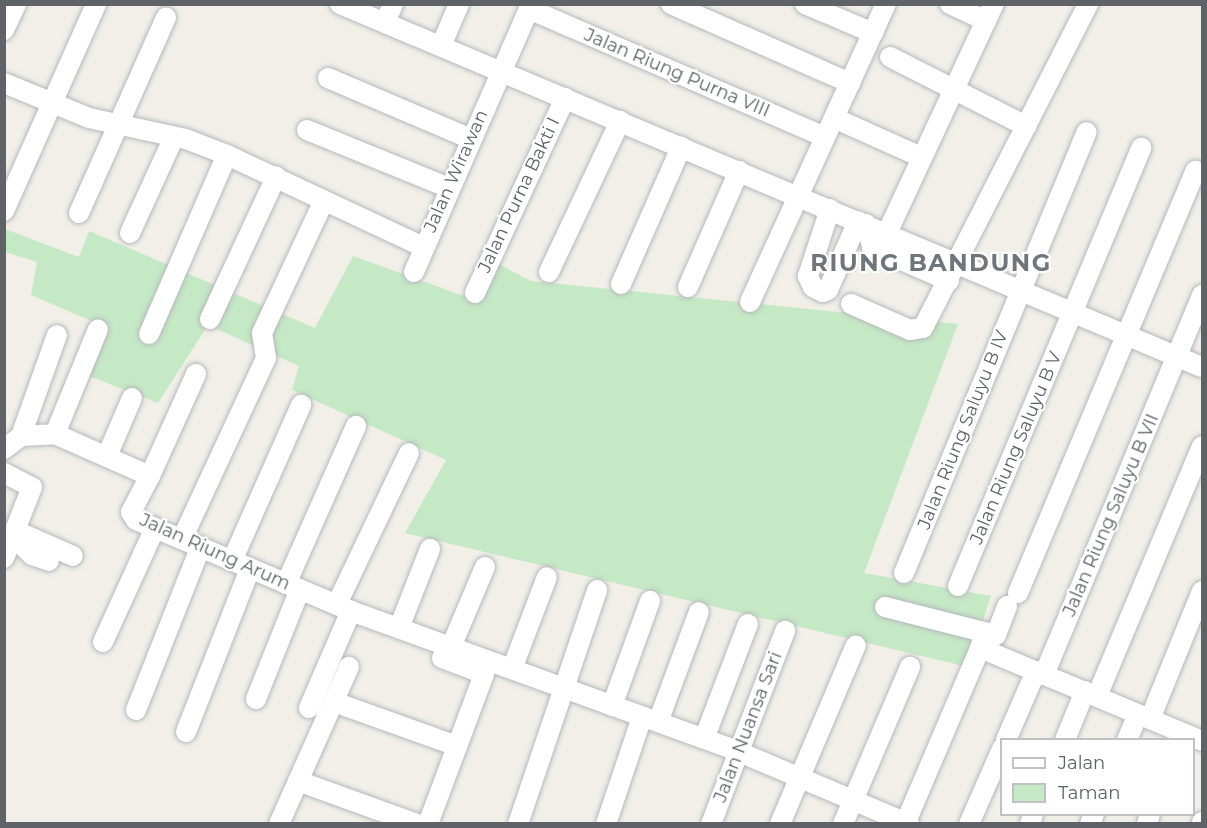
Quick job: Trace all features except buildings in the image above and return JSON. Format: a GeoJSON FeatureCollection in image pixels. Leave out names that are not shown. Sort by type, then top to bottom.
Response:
{"type":"FeatureCollection","features":[{"type":"Feature","properties":{"kind":"street"},"geometry":{"type":"LineString","coordinates":[[4,30],[16,4]]}},
{"type":"Feature","properties":{"kind":"street"},"geometry":{"type":"LineString","coordinates":[[4,211],[96,4]]}},
{"type":"Feature","properties":{"kind":"street"},"geometry":{"type":"LineString","coordinates":[[340,4],[798,196],[827,218],[858,228],[887,233],[1022,288],[1203,367]]}},
{"type":"Feature","properties":{"kind":"street"},"geometry":{"type":"LineString","coordinates":[[385,23],[393,4]]}},
{"type":"Feature","properties":{"kind":"street"},"geometry":{"type":"LineString","coordinates":[[441,46],[459,4]]}},
{"type":"Feature","properties":{"kind":"street"},"geometry":{"type":"LineString","coordinates":[[671,4],[850,83]]}},
{"type":"Feature","properties":{"kind":"street"},"geometry":{"type":"LineString","coordinates":[[805,4],[873,33]]}},
{"type":"Feature","properties":{"kind":"street"},"geometry":{"type":"LineString","coordinates":[[750,302],[825,137],[840,121],[850,83],[886,4]]}},
{"type":"Feature","properties":{"kind":"street"},"geometry":{"type":"LineString","coordinates":[[887,233],[990,13],[951,4]]}},
{"type":"Feature","properties":{"kind":"street"},"geometry":{"type":"LineString","coordinates":[[851,303],[917,331],[959,262],[1088,4]]}},
{"type":"Feature","properties":{"kind":"street","name":"Jalan Wirawan"},"geometry":{"type":"LineString","coordinates":[[414,272],[500,71],[530,7]]}},
{"type":"Feature","properties":{"kind":"street","name":"Jalan Riung Purna VIII"},"geometry":{"type":"LineString","coordinates":[[530,7],[825,137]]}},
{"type":"Feature","properties":{"kind":"street"},"geometry":{"type":"LineString","coordinates":[[79,213],[115,125],[166,18]]}},
{"type":"Feature","properties":{"kind":"street"},"geometry":{"type":"LineString","coordinates":[[890,57],[954,86],[1026,126]]}},
{"type":"Feature","properties":{"kind":"street"},"geometry":{"type":"LineString","coordinates":[[328,78],[471,139]]}},
{"type":"Feature","properties":{"kind":"street"},"geometry":{"type":"LineString","coordinates":[[4,83],[52,104],[115,125],[174,137],[227,155],[423,247]]}},
{"type":"Feature","properties":{"kind":"street","name":"Jalan Purna Bakti I"},"geometry":{"type":"LineString","coordinates":[[475,292],[564,98]]}},
{"type":"Feature","properties":{"kind":"street"},"geometry":{"type":"LineString","coordinates":[[549,272],[620,121]]}},
{"type":"Feature","properties":{"kind":"street"},"geometry":{"type":"LineString","coordinates":[[840,121],[921,157]]}},
{"type":"Feature","properties":{"kind":"street"},"geometry":{"type":"LineString","coordinates":[[307,130],[449,188]]}},
{"type":"Feature","properties":{"kind":"street","name":"Jalan Riung Saluyu B IV"},"geometry":{"type":"LineString","coordinates":[[904,573],[1087,132]]}},
{"type":"Feature","properties":{"kind":"street"},"geometry":{"type":"LineString","coordinates":[[130,233],[174,137]]}},
{"type":"Feature","properties":{"kind":"street"},"geometry":{"type":"LineString","coordinates":[[621,284],[681,147]]}},
{"type":"Feature","properties":{"kind":"street","name":"Jalan Riung Saluyu B V"},"geometry":{"type":"LineString","coordinates":[[958,586],[1141,148]]}},
{"type":"Feature","properties":{"kind":"street"},"geometry":{"type":"LineString","coordinates":[[149,334],[227,155]]}},
{"type":"Feature","properties":{"kind":"street"},"geometry":{"type":"LineString","coordinates":[[688,287],[739,171]]}},
{"type":"Feature","properties":{"kind":"street"},"geometry":{"type":"LineString","coordinates":[[907,823],[982,640],[996,635],[1013,600],[1195,171]]}},
{"type":"Feature","properties":{"kind":"street"},"geometry":{"type":"LineString","coordinates":[[210,319],[276,177]]}},
{"type":"Feature","properties":{"kind":"street"},"geometry":{"type":"LineString","coordinates":[[182,539],[266,358],[262,333],[323,202]]}},
{"type":"Feature","properties":{"kind":"street"},"geometry":{"type":"LineString","coordinates":[[827,218],[808,276],[813,287],[828,290],[858,228]]}},
{"type":"Feature","properties":{"kind":"street"},"geometry":{"type":"LineString","coordinates":[[858,228],[872,247],[949,281]]}},
{"type":"Feature","properties":{"kind":"street","name":"Jalan Riung Saluyu B VII"},"geometry":{"type":"LineString","coordinates":[[1007,738],[1040,673],[1203,295]]}},
{"type":"Feature","properties":{"kind":"street"},"geometry":{"type":"LineString","coordinates":[[55,434],[98,329]]}},
{"type":"Feature","properties":{"kind":"street"},"geometry":{"type":"LineString","coordinates":[[4,449],[21,436],[57,335]]}},
{"type":"Feature","properties":{"kind":"street"},"geometry":{"type":"LineString","coordinates":[[21,436],[55,434],[150,476],[196,374]]}},
{"type":"Feature","properties":{"kind":"street"},"geometry":{"type":"LineString","coordinates":[[107,456],[132,398]]}},
{"type":"Feature","properties":{"kind":"street"},"geometry":{"type":"LineString","coordinates":[[232,561],[301,405]]}},
{"type":"Feature","properties":{"kind":"street"},"geometry":{"type":"LineString","coordinates":[[256,699],[293,586],[356,426]]}},
{"type":"Feature","properties":{"kind":"street"},"geometry":{"type":"LineString","coordinates":[[1066,738],[1091,694],[1203,446]]}},
{"type":"Feature","properties":{"kind":"street"},"geometry":{"type":"LineString","coordinates":[[309,708],[344,608],[409,453]]}},
{"type":"Feature","properties":{"kind":"street"},"geometry":{"type":"LineString","coordinates":[[4,473],[32,487],[4,558]]}},
{"type":"Feature","properties":{"kind":"street","name":"Jalan Riung Arum"},"geometry":{"type":"LineString","coordinates":[[150,476],[131,512],[154,528],[344,608],[512,669],[562,691],[612,706],[646,724],[737,751],[907,823]]}},
{"type":"Feature","properties":{"kind":"street"},"geometry":{"type":"LineString","coordinates":[[103,642],[154,528]]}},
{"type":"Feature","properties":{"kind":"street"},"geometry":{"type":"LineString","coordinates":[[15,534],[74,556]]}},
{"type":"Feature","properties":{"kind":"street"},"geometry":{"type":"LineString","coordinates":[[15,534],[32,555],[49,561]]}},
{"type":"Feature","properties":{"kind":"street"},"geometry":{"type":"LineString","coordinates":[[136,710],[201,546]]}},
{"type":"Feature","properties":{"kind":"street"},"geometry":{"type":"LineString","coordinates":[[399,628],[430,549]]}},
{"type":"Feature","properties":{"kind":"street"},"geometry":{"type":"LineString","coordinates":[[451,647],[485,567]]}},
{"type":"Feature","properties":{"kind":"street"},"geometry":{"type":"LineString","coordinates":[[186,732],[250,569]]}},
{"type":"Feature","properties":{"kind":"street"},"geometry":{"type":"LineString","coordinates":[[512,669],[547,577]]}},
{"type":"Feature","properties":{"kind":"street"},"geometry":{"type":"LineString","coordinates":[[518,824],[597,590]]}},
{"type":"Feature","properties":{"kind":"street"},"geometry":{"type":"LineString","coordinates":[[1128,738],[1144,716],[1203,591]]}},
{"type":"Feature","properties":{"kind":"street"},"geometry":{"type":"LineString","coordinates":[[612,706],[650,601]]}},
{"type":"Feature","properties":{"kind":"street"},"geometry":{"type":"LineString","coordinates":[[885,607],[982,640],[1040,673],[1144,716],[1182,736]]}},
{"type":"Feature","properties":{"kind":"street"},"geometry":{"type":"LineString","coordinates":[[606,824],[646,724],[699,612]]}},
{"type":"Feature","properties":{"kind":"street"},"geometry":{"type":"LineString","coordinates":[[704,740],[748,624]]}},
{"type":"Feature","properties":{"kind":"street"},"geometry":{"type":"LineString","coordinates":[[369,631],[484,674],[428,824]]}},
{"type":"Feature","properties":{"kind":"street","name":"Jalan Nuansa Sari"},"geometry":{"type":"LineString","coordinates":[[711,824],[737,751],[785,631]]}},
{"type":"Feature","properties":{"kind":"street"},"geometry":{"type":"LineString","coordinates":[[780,824],[856,645]]}},
{"type":"Feature","properties":{"kind":"street"},"geometry":{"type":"LineString","coordinates":[[843,824],[910,667]]}},
{"type":"Feature","properties":{"kind":"street"},"geometry":{"type":"LineString","coordinates":[[279,824],[349,668]]}},
{"type":"Feature","properties":{"kind":"street"},"geometry":{"type":"LineString","coordinates":[[334,702],[457,746]]}},
{"type":"Feature","properties":{"kind":"street"},"geometry":{"type":"LineString","coordinates":[[969,824],[1000,754]]}},
{"type":"Feature","properties":{"kind":"street"},"geometry":{"type":"LineString","coordinates":[[298,781],[417,824]]}},
{"type":"Feature","properties":{"kind":"green space"},"geometry":{"type":"Polygon","coordinates":[[[5,229],[79,257],[89,231],[315,328],[353,256],[475,300],[491,260],[531,281],[958,324],[864,573],[991,596],[968,667],[405,533],[446,460],[292,390],[299,366],[208,325],[158,403],[84,374],[103,326],[31,295],[37,262],[5,252],[5,229]]]}},
{"type":"Feature","properties":{"kind":"district","name":"RIUNG BANDUNG"},"geometry":{"type":"Point","coordinates":[931,263]}}]}
